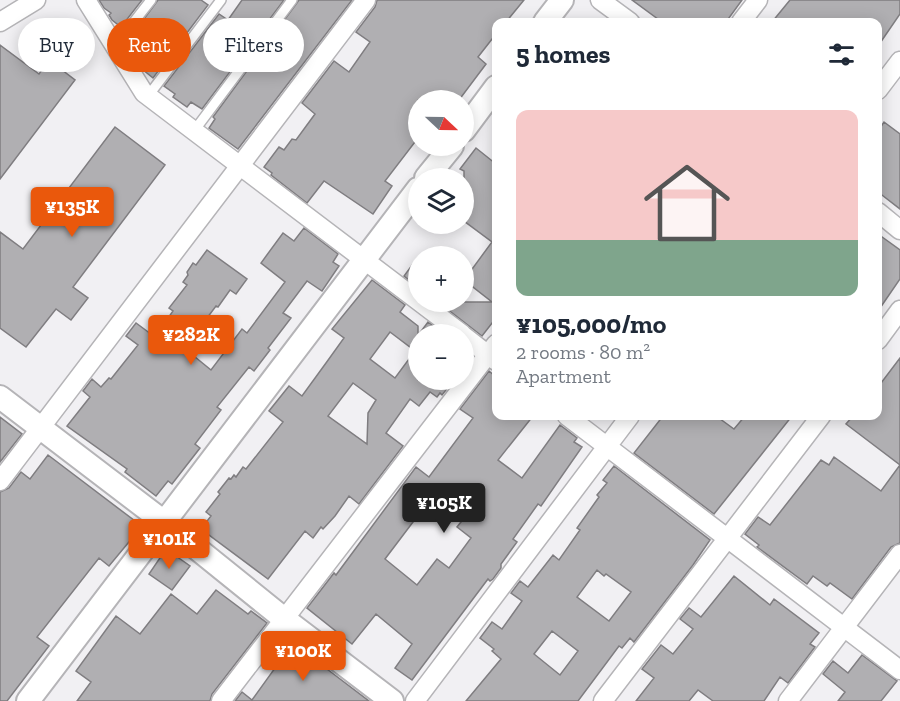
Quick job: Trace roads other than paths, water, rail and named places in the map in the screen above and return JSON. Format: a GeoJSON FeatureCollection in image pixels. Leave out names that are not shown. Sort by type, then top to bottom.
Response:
{"type":"FeatureCollection","features":[{"type":"Feature","properties":{"kind":"street"},"geometry":{"type":"LineString","coordinates":[[0,22],[36,0]]}},
{"type":"Feature","properties":{"kind":"street"},"geometry":{"type":"LineString","coordinates":[[86,0],[107,33]]}},
{"type":"Feature","properties":{"kind":"street"},"geometry":{"type":"LineString","coordinates":[[0,482],[365,0]]}},
{"type":"Feature","properties":{"kind":"street"},"geometry":{"type":"LineString","coordinates":[[548,18],[562,0]]}},
{"type":"Feature","properties":{"kind":"street"},"geometry":{"type":"LineString","coordinates":[[600,0],[625,18]]}},
{"type":"Feature","properties":{"kind":"street"},"geometry":{"type":"LineString","coordinates":[[744,18],[759,0]]}},
{"type":"Feature","properties":{"kind":"street"},"geometry":{"type":"LineString","coordinates":[[882,85],[900,61]]}},
{"type":"Feature","properties":{"kind":"street"},"geometry":{"type":"LineString","coordinates":[[131,72],[144,93],[448,324]]}},
{"type":"Feature","properties":{"kind":"street"},"geometry":{"type":"LineString","coordinates":[[474,117],[492,92]]}},
{"type":"Feature","properties":{"kind":"street"},"geometry":{"type":"LineString","coordinates":[[434,168],[444,156]]}},
{"type":"Feature","properties":{"kind":"street"},"geometry":{"type":"LineString","coordinates":[[28,701],[408,202]]}},
{"type":"Feature","properties":{"kind":"street"},"geometry":{"type":"LineString","coordinates":[[882,215],[900,230]]}},
{"type":"Feature","properties":{"kind":"street"},"geometry":{"type":"LineString","coordinates":[[882,335],[900,310]]}},
{"type":"Feature","properties":{"kind":"street"},"geometry":{"type":"LineString","coordinates":[[474,341],[492,352]]}},
{"type":"Feature","properties":{"kind":"street"},"geometry":{"type":"LineString","coordinates":[[221,701],[283,618],[492,356]]}},
{"type":"Feature","properties":{"kind":"street"},"geometry":{"type":"LineString","coordinates":[[0,397],[392,701]]}},
{"type":"Feature","properties":{"kind":"street"},"geometry":{"type":"LineString","coordinates":[[572,420],[900,670]]}},
{"type":"Feature","properties":{"kind":"street"},"geometry":{"type":"LineString","coordinates":[[415,701],[627,420]]}},
{"type":"Feature","properties":{"kind":"street"},"geometry":{"type":"LineString","coordinates":[[603,701],[818,420]]}},
{"type":"Feature","properties":{"kind":"street"},"geometry":{"type":"LineString","coordinates":[[788,701],[900,554]]}},
{"type":"Feature","properties":{"kind":"lane"},"geometry":{"type":"LineString","coordinates":[[137,18],[151,0]]}},
{"type":"Feature","properties":{"kind":"lane"},"geometry":{"type":"LineString","coordinates":[[148,96],[221,0]]}},
{"type":"Feature","properties":{"kind":"lane"},"geometry":{"type":"LineString","coordinates":[[194,131],[292,0]]}}]}
